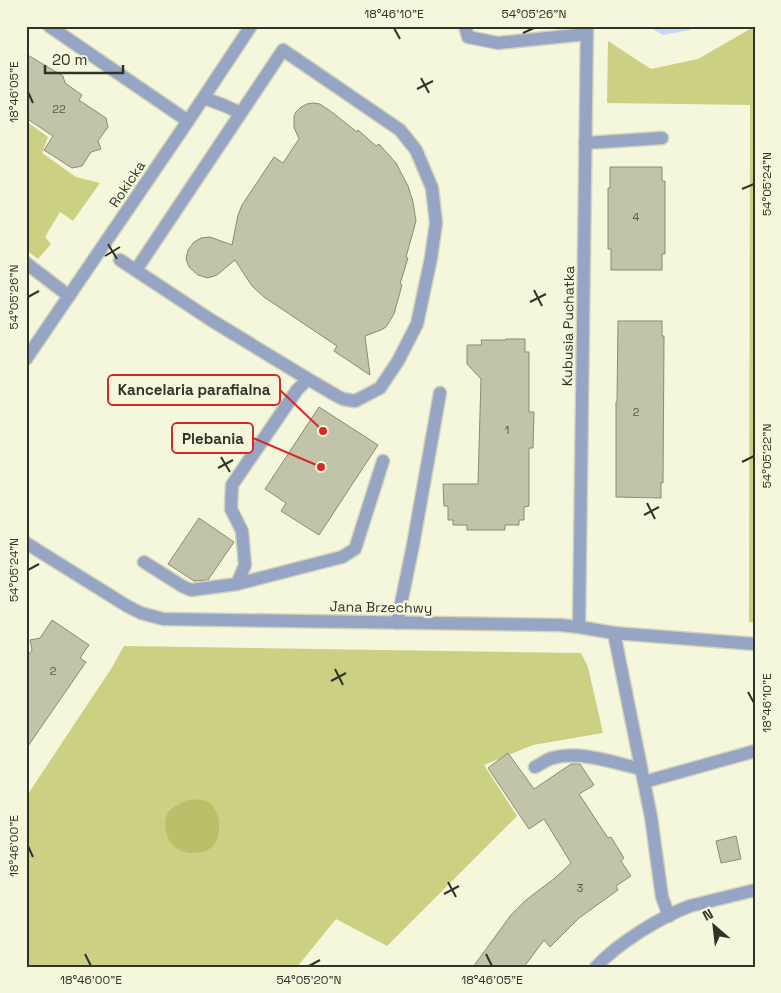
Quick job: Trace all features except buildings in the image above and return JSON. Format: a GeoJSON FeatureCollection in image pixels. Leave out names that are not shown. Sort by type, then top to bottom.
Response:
{"type":"FeatureCollection","features":[{"type":"Feature","properties":{"kind":"street"},"geometry":{"type":"LineString","coordinates":[[49,26],[188,121]]}},
{"type":"Feature","properties":{"kind":"street","name":"Rokicka"},"geometry":{"type":"LineString","coordinates":[[26,358],[251,26]]}},
{"type":"Feature","properties":{"kind":"street"},"geometry":{"type":"LineString","coordinates":[[465,26],[468,37],[498,43],[587,30]]}},
{"type":"Feature","properties":{"kind":"street","name":"Kubusia Puchatka"},"geometry":{"type":"LineString","coordinates":[[579,627],[587,30]]}},
{"type":"Feature","properties":{"kind":"street"},"geometry":{"type":"LineString","coordinates":[[120,260],[211,320],[336,396],[355,401],[380,388],[398,361],[417,324],[431,258],[436,223],[432,188],[416,150],[400,130],[282,50],[136,270]]}},
{"type":"Feature","properties":{"kind":"street"},"geometry":{"type":"LineString","coordinates":[[204,98],[241,114]]}},
{"type":"Feature","properties":{"kind":"street"},"geometry":{"type":"LineString","coordinates":[[585,143],[662,138]]}},
{"type":"Feature","properties":{"kind":"street"},"geometry":{"type":"LineString","coordinates":[[26,263],[68,296]]}},
{"type":"Feature","properties":{"kind":"street"},"geometry":{"type":"LineString","coordinates":[[237,584],[245,565],[242,531],[232,509],[232,485],[297,390],[308,379]]}},
{"type":"Feature","properties":{"kind":"street"},"geometry":{"type":"LineString","coordinates":[[397,623],[440,393]]}},
{"type":"Feature","properties":{"kind":"street"},"geometry":{"type":"LineString","coordinates":[[144,562],[182,586],[192,590],[237,584],[342,557],[355,549],[383,461]]}},
{"type":"Feature","properties":{"kind":"street","name":"Jana Brzechwy"},"geometry":{"type":"LineString","coordinates":[[26,542],[126,606],[141,613],[163,619],[560,625],[614,633],[755,644]]}},
{"type":"Feature","properties":{"kind":"street"},"geometry":{"type":"LineString","coordinates":[[614,633],[651,817],[662,897],[669,916]]}},
{"type":"Feature","properties":{"kind":"street"},"geometry":{"type":"LineString","coordinates":[[644,782],[755,751]]}},
{"type":"Feature","properties":{"kind":"street"},"geometry":{"type":"LineString","coordinates":[[535,767],[552,758],[569,755],[600,759],[641,769]]}},
{"type":"Feature","properties":{"kind":"street"},"geometry":{"type":"LineString","coordinates":[[596,967],[609,954],[669,916],[690,906],[755,890]]}},
{"type":"Feature","properties":{"kind":"green space"},"geometry":{"type":"Polygon","coordinates":[[[750,29],[755,30],[755,623],[749,622],[750,105],[607,103],[608,41],[651,69],[698,59],[750,29]]]}},
{"type":"Feature","properties":{"kind":"green space"},"geometry":{"type":"Polygon","coordinates":[[[26,121],[48,137],[42,153],[76,177],[100,183],[73,221],[60,212],[45,237],[51,244],[38,259],[26,250],[26,121]]]}},
{"type":"Feature","properties":{"kind":"green space"},"geometry":{"type":"Polygon","coordinates":[[[124,646],[581,653],[588,667],[603,733],[533,745],[484,765],[517,816],[387,946],[336,919],[297,967],[26,967],[26,797],[111,669],[124,646]]]}},
{"type":"Feature","properties":{"kind":"green space"},"geometry":{"type":"Polygon","coordinates":[[[188,800],[201,800],[209,803],[217,814],[219,821],[218,836],[211,848],[204,851],[193,853],[181,851],[172,843],[167,834],[165,823],[168,813],[171,809],[188,800]]]}},
{"type":"Feature","properties":{"kind":"water"},"geometry":{"type":"Polygon","coordinates":[[[648,26],[696,26],[690,30],[663,35],[648,26]]]}},
{"type":"Feature","properties":{"kind":"place","name":"Kancelaria parafialna"},"geometry":{"type":"Point","coordinates":[323,431]}},
{"type":"Feature","properties":{"kind":"place","name":"Plebania"},"geometry":{"type":"Point","coordinates":[321,467]}}]}
